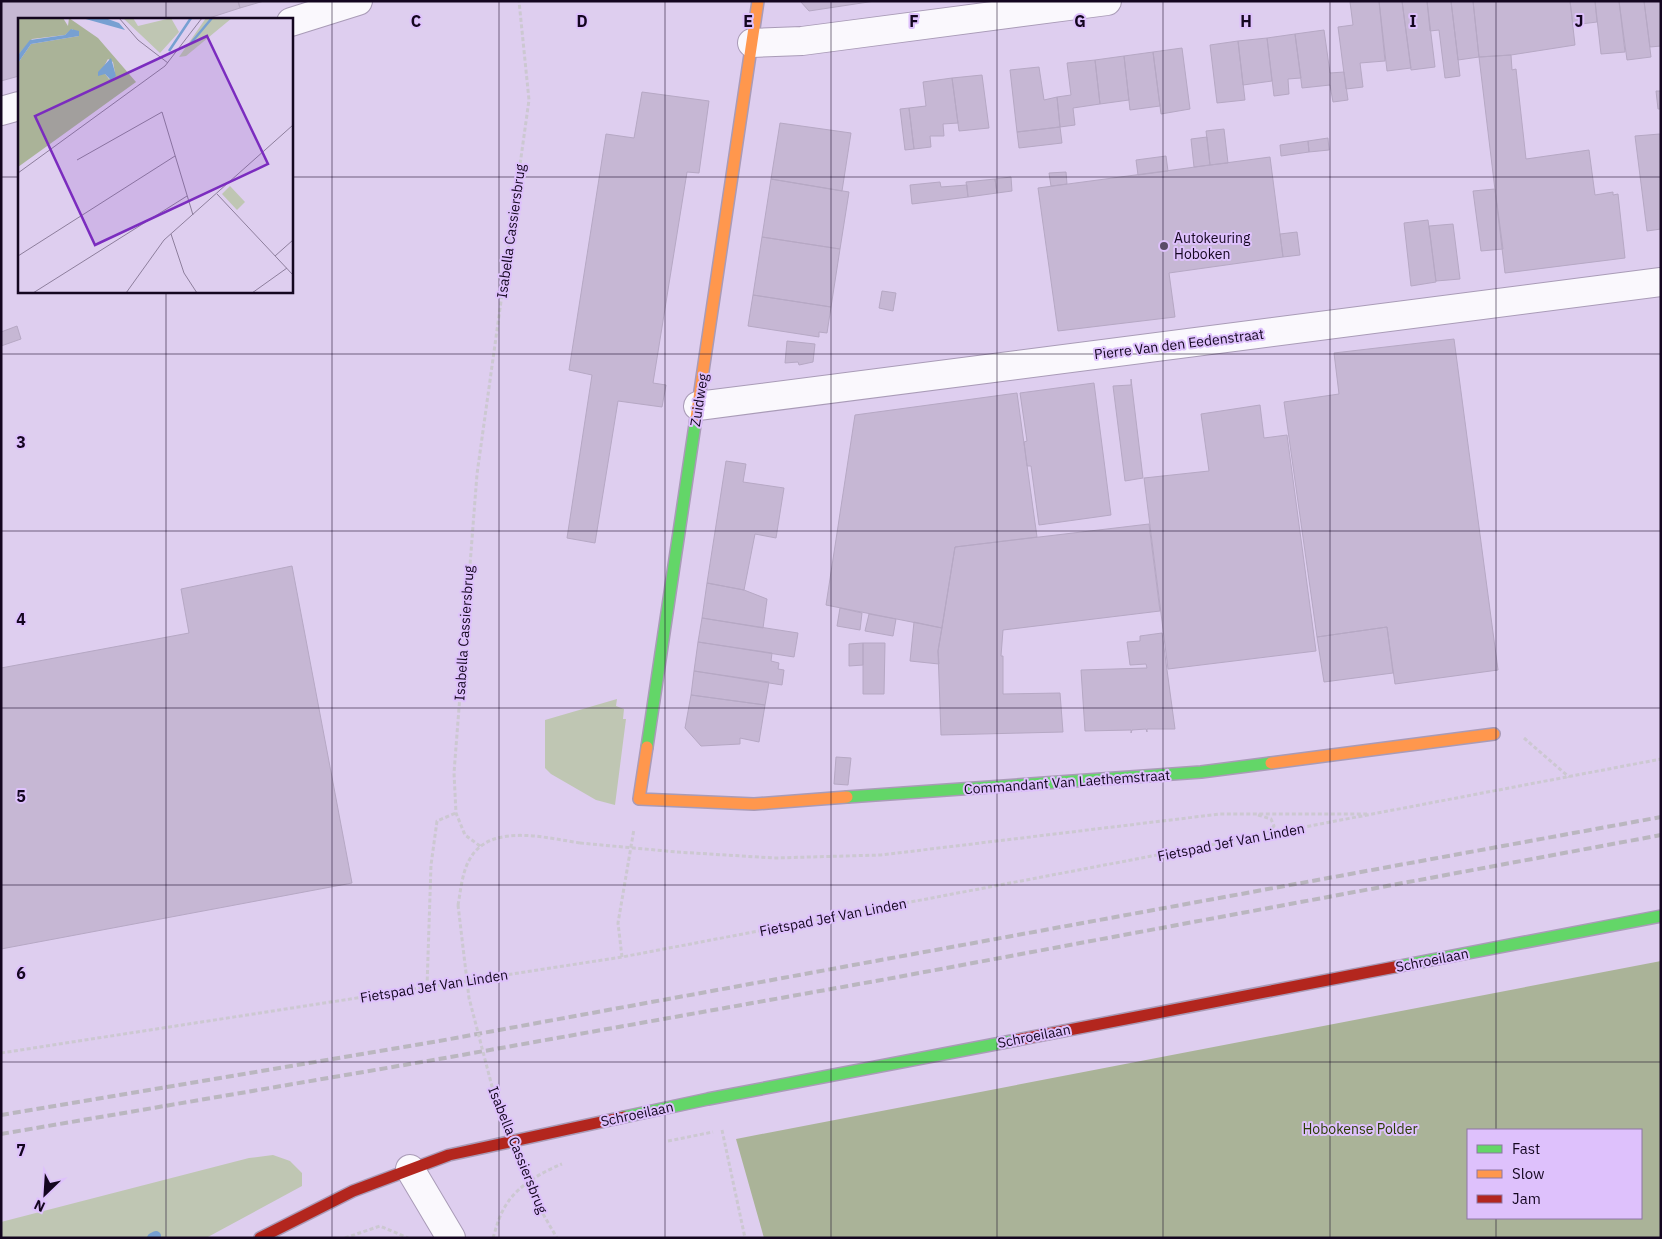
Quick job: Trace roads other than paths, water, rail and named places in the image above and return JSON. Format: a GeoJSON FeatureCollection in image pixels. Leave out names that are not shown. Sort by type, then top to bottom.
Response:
{"type":"FeatureCollection","features":[{"type":"Feature","properties":{"kind":"street"},"geometry":{"type":"LineString","coordinates":[[292,22],[358,1]]}},
{"type":"Feature","properties":{"kind":"street","name":"Zuidweg"},"geometry":{"type":"LineString","coordinates":[[639,798],[758,1]]}},
{"type":"Feature","properties":{"kind":"street"},"geometry":{"type":"LineString","coordinates":[[752,43],[802,41],[1108,1]]}},
{"type":"Feature","properties":{"kind":"street"},"geometry":{"type":"LineString","coordinates":[[1,111],[18,106]]}},
{"type":"Feature","properties":{"kind":"street","name":"Pierre Van den Eedenstraat"},"geometry":{"type":"LineString","coordinates":[[698,406],[1661,282]]}},
{"type":"Feature","properties":{"kind":"street","name":"Commandant Van Laethemstraat"},"geometry":{"type":"LineString","coordinates":[[639,798],[754,804],[1201,772],[1494,734]]}},
{"type":"Feature","properties":{"kind":"street","name":"Schroeilaan"},"geometry":{"type":"LineString","coordinates":[[260,1238],[353,1191],[449,1155],[718,1097],[1661,916]]}},
{"type":"Feature","properties":{"kind":"street"},"geometry":{"type":"LineString","coordinates":[[410,1169],[451,1238]]}},
{"type":"Feature","properties":{"kind":"waterway"},"geometry":{"type":"LineString","coordinates":[[152,1238],[156,1236]]}},
{"type":"Feature","properties":{"kind":"railway"},"geometry":{"type":"LineString","coordinates":[[1,1115],[439,1041],[1661,817]]}},
{"type":"Feature","properties":{"kind":"railway"},"geometry":{"type":"LineString","coordinates":[[1,1134],[445,1058],[887,979],[1661,835]]}},
{"type":"Feature","properties":{"kind":"place","name":"Autokeuring Hoboken"},"geometry":{"type":"Point","coordinates":[1164,246]}},
{"type":"Feature","properties":{"kind":"park label","name":"Hobokense Polder"},"geometry":{"type":"Point","coordinates":[1360,1129]}}]}
